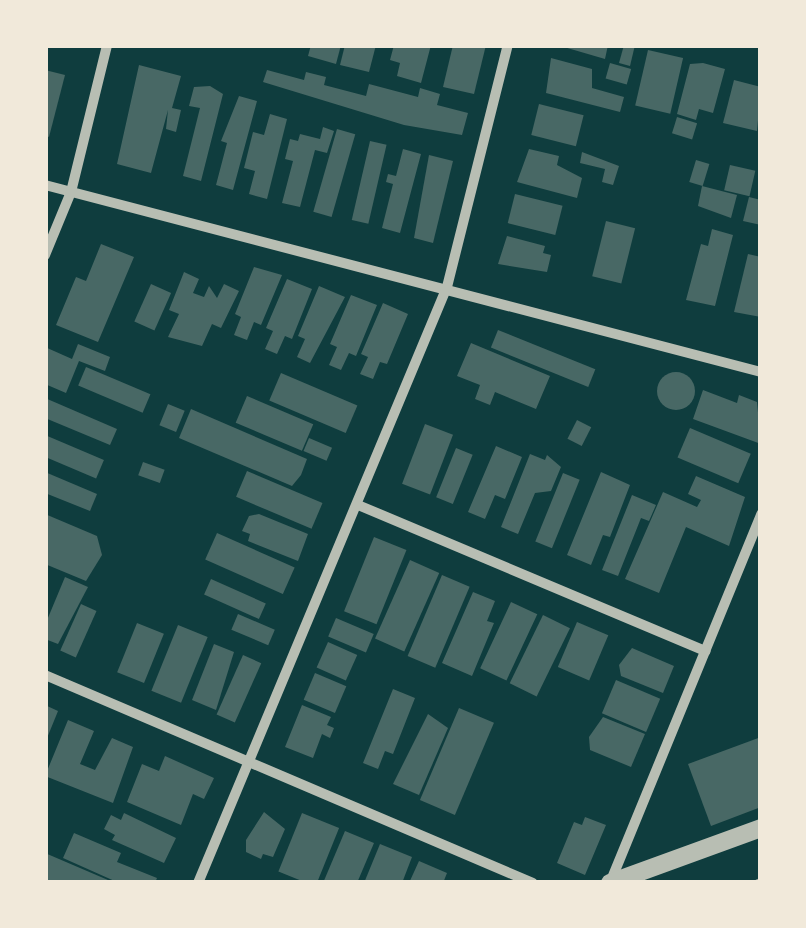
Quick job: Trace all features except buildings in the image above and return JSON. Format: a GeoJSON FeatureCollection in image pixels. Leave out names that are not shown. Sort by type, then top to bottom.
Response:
{"type":"FeatureCollection","features":[{"type":"Feature","properties":{"kind":"street"},"geometry":{"type":"LineString","coordinates":[[45,255],[71,192],[108,45]]}},
{"type":"Feature","properties":{"kind":"street"},"geometry":{"type":"LineString","coordinates":[[198,883],[447,287],[508,45]]}},
{"type":"Feature","properties":{"kind":"street"},"geometry":{"type":"LineString","coordinates":[[45,185],[761,372]]}},
{"type":"Feature","properties":{"kind":"street"},"geometry":{"type":"LineString","coordinates":[[358,505],[706,650]]}},
{"type":"Feature","properties":{"kind":"street"},"geometry":{"type":"LineString","coordinates":[[610,883],[761,514]]}},
{"type":"Feature","properties":{"kind":"street"},"geometry":{"type":"LineString","coordinates":[[45,674],[533,883]]}},
{"type":"Feature","properties":{"kind":"street"},"geometry":{"type":"LineString","coordinates":[[610,883],[761,828]]}}]}
